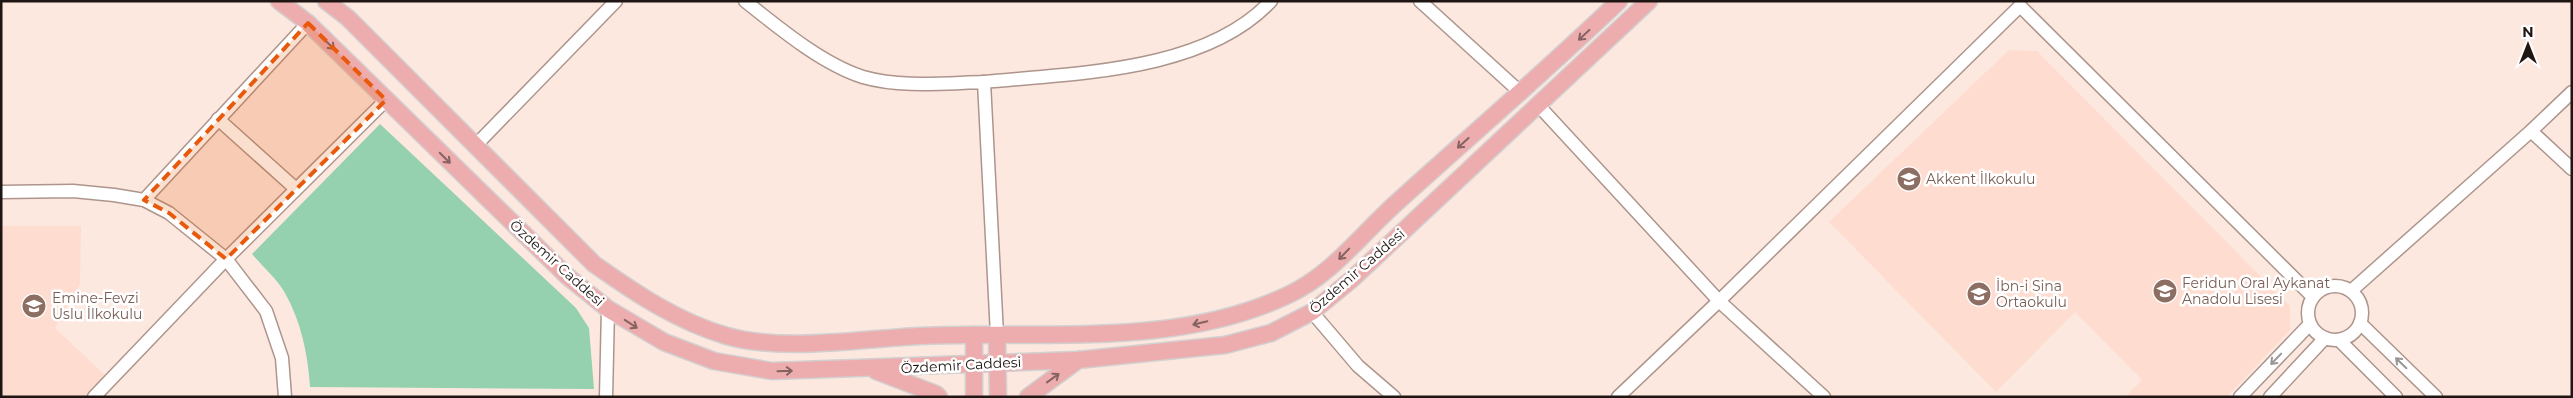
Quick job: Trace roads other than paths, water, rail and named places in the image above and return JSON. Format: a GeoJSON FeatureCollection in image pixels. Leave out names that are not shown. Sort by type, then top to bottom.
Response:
{"type":"FeatureCollection","features":[{"type":"Feature","properties":{"kind":"main road","name":"Özdemir Caddesi"},"geometry":{"type":"LineString","coordinates":[[279,1],[308,23],[567,276],[608,308],[664,342],[714,361],[772,371],[1078,360],[1225,345],[1271,333],[1312,312],[1351,280],[1650,1]]}},
{"type":"Feature","properties":{"kind":"main road","name":"Özdemir Caddesi"},"geometry":{"type":"LineString","coordinates":[[326,1],[348,18],[594,264],[630,290],[674,316],[728,336],[774,343],[851,342],[919,336],[1112,333],[1177,328],[1237,315],[1289,295],[1327,272],[1373,224],[1619,1]]}},
{"type":"Feature","properties":{"kind":"main road"},"geometry":{"type":"LineString","coordinates":[[974,335],[974,397]]}},
{"type":"Feature","properties":{"kind":"main road"},"geometry":{"type":"LineString","coordinates":[[998,335],[998,397]]}},
{"type":"Feature","properties":{"kind":"main road"},"geometry":{"type":"LineString","coordinates":[[1028,397],[1078,360]]}},
{"type":"Feature","properties":{"kind":"main road"},"geometry":{"type":"LineString","coordinates":[[869,369],[936,394],[939,397]]}},
{"type":"Feature","properties":{"kind":"street"},"geometry":{"type":"LineString","coordinates":[[476,146],[616,1]]}},
{"type":"Feature","properties":{"kind":"street"},"geometry":{"type":"LineString","coordinates":[[744,1],[828,62],[863,77],[901,83],[984,82],[1089,71],[1170,57],[1216,39],[1254,19],[1271,1]]}},
{"type":"Feature","properties":{"kind":"street"},"geometry":{"type":"LineString","coordinates":[[1420,1],[1520,92]]}},
{"type":"Feature","properties":{"kind":"street"},"geometry":{"type":"LineString","coordinates":[[1618,397],[1720,301],[2020,6],[2313,297]]}},
{"type":"Feature","properties":{"kind":"street"},"geometry":{"type":"LineString","coordinates":[[144,200],[308,23]]}},
{"type":"Feature","properties":{"kind":"street"},"geometry":{"type":"LineString","coordinates":[[984,82],[998,335]]}},
{"type":"Feature","properties":{"kind":"street"},"geometry":{"type":"LineString","coordinates":[[2351,291],[2531,131],[2572,92]]}},
{"type":"Feature","properties":{"kind":"street"},"geometry":{"type":"LineString","coordinates":[[94,397],[226,259],[386,100]]}},
{"type":"Feature","properties":{"kind":"street"},"geometry":{"type":"LineString","coordinates":[[1539,106],[1720,301],[1824,397]]}},
{"type":"Feature","properties":{"kind":"street"},"geometry":{"type":"LineString","coordinates":[[218,119],[296,189]]}},
{"type":"Feature","properties":{"kind":"street"},"geometry":{"type":"LineString","coordinates":[[2531,131],[2572,169]]}},
{"type":"Feature","properties":{"kind":"street"},"geometry":{"type":"LineString","coordinates":[[1,192],[73,191],[144,200],[169,213],[226,259],[266,311],[282,358],[285,397]]}},
{"type":"Feature","properties":{"kind":"street"},"geometry":{"type":"LineString","coordinates":[[2331,286],[2338,286],[2351,291],[2356,296],[2362,309],[2360,323],[2352,334],[2339,340],[2325,338],[2313,330],[2308,310],[2313,297],[2331,286]]}},
{"type":"Feature","properties":{"kind":"street"},"geometry":{"type":"LineString","coordinates":[[606,397],[608,308]]}},
{"type":"Feature","properties":{"kind":"street"},"geometry":{"type":"LineString","coordinates":[[1312,312],[1358,366],[1394,397]]}},
{"type":"Feature","properties":{"kind":"street"},"geometry":{"type":"LineString","coordinates":[[2360,323],[2436,397]]}},
{"type":"Feature","properties":{"kind":"street"},"geometry":{"type":"LineString","coordinates":[[2240,397],[2310,324]]}},
{"type":"Feature","properties":{"kind":"street"},"geometry":{"type":"LineString","coordinates":[[2270,397],[2325,338]]}},
{"type":"Feature","properties":{"kind":"street"},"geometry":{"type":"LineString","coordinates":[[2339,340],[2396,397]]}},
{"type":"Feature","properties":{"kind":"place","name":"Akkent İlkokulu"},"geometry":{"type":"Point","coordinates":[1909,179]}},
{"type":"Feature","properties":{"kind":"place","name":"Feridun Oral Aykanat Anadolu Lisesi"},"geometry":{"type":"Point","coordinates":[2165,291]}},
{"type":"Feature","properties":{"kind":"place","name":"İbn-i Sina Ortaokulu"},"geometry":{"type":"Point","coordinates":[1979,294]}},
{"type":"Feature","properties":{"kind":"place","name":"Emine-Fevzi Uslu İlkokulu"},"geometry":{"type":"Point","coordinates":[34,306]}}]}
